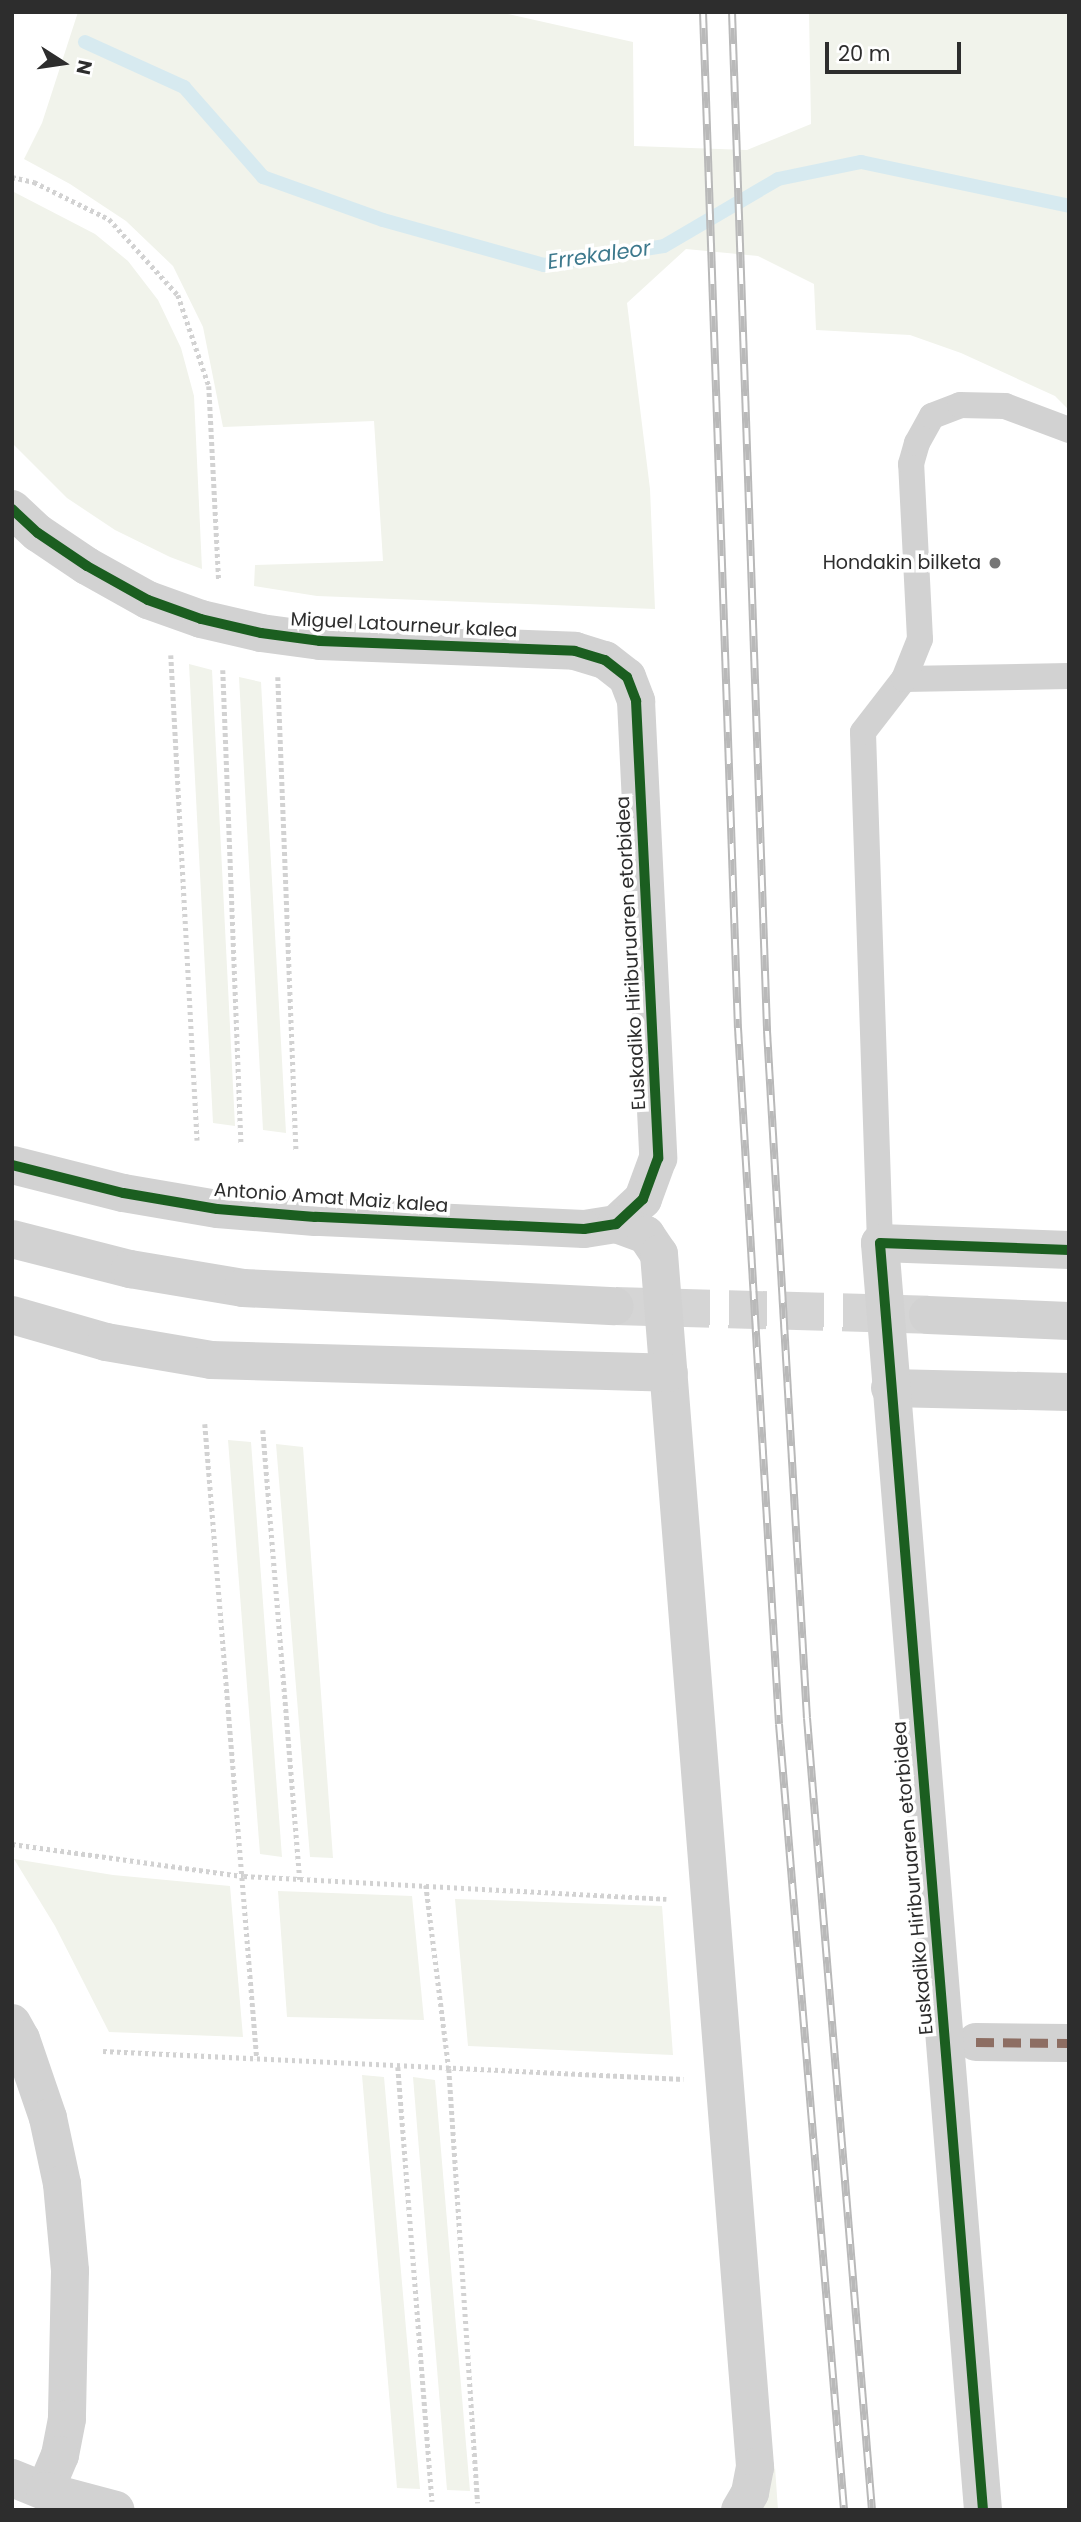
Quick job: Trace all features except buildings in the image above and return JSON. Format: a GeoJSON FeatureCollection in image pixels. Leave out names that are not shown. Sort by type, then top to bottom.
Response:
{"type":"FeatureCollection","features":[{"type":"Feature","properties":{"kind":"street","name":"Miguel Latourneur kalea"},"geometry":{"type":"LineString","coordinates":[[12,509],[38,533],[87,566],[148,600],[201,619],[261,633],[320,641],[575,651],[605,660],[627,677],[636,701]]}},
{"type":"Feature","properties":{"kind":"street","name":"Euskadiko Hiriburuaren etorbidea"},"geometry":{"type":"LineString","coordinates":[[630,1212],[658,1158],[636,701]]}},
{"type":"Feature","properties":{"kind":"street","name":"Antonio Amat Maiz kalea"},"geometry":{"type":"LineString","coordinates":[[12,1165],[123,1193],[217,1209],[315,1217],[584,1229],[630,1212]]}},
{"type":"Feature","properties":{"kind":"street"},"geometry":{"type":"LineString","coordinates":[[630,1212],[659,1254],[755,2467],[750,2493],[740,2510]]}},
{"type":"Feature","properties":{"kind":"street"},"geometry":{"type":"LineString","coordinates":[[12,1239],[130,1269],[243,1287],[615,1306]]}},
{"type":"Feature","properties":{"kind":"street","name":"Euskadiko Hiriburuaren etorbidea"},"geometry":{"type":"LineString","coordinates":[[880,1243],[983,2510]]}},
{"type":"Feature","properties":{"kind":"street"},"geometry":{"type":"LineString","coordinates":[[880,1243],[1069,1250]]}},
{"type":"Feature","properties":{"kind":"street"},"geometry":{"type":"LineString","coordinates":[[12,1315],[106,1342],[211,1360],[669,1373]]}},
{"type":"Feature","properties":{"kind":"street"},"geometry":{"type":"LineString","coordinates":[[928,1315],[1069,1321]]}},
{"type":"Feature","properties":{"kind":"street"},"geometry":{"type":"LineString","coordinates":[[890,1388],[1069,1392]]}},
{"type":"Feature","properties":{"kind":"street"},"geometry":{"type":"LineString","coordinates":[[12,2023],[48,2118],[62,2184],[70,2271],[67,2419],[60,2455],[29,2484]]}},
{"type":"Feature","properties":{"kind":"street"},"geometry":{"type":"LineString","coordinates":[[976,2042],[1069,2043]]}},
{"type":"Feature","properties":{"kind":"street"},"geometry":{"type":"LineString","coordinates":[[29,2484],[116,2510]]}},
{"type":"Feature","properties":{"kind":"lane"},"geometry":{"type":"LineString","coordinates":[[1069,430],[1004,406],[960,405],[932,415],[917,443],[911,464],[920,639],[904,679],[1069,676]]}},
{"type":"Feature","properties":{"kind":"lane","name":"Euskadiko Hiriburuaren etorbidea"},"geometry":{"type":"LineString","coordinates":[[880,1243],[863,732],[904,679]]}},
{"type":"Feature","properties":{"kind":"path"},"geometry":{"type":"LineString","coordinates":[[12,177],[34,182],[108,219],[178,295],[209,386],[219,586]]}},
{"type":"Feature","properties":{"kind":"path"},"geometry":{"type":"LineString","coordinates":[[171,651],[197,1140]]}},
{"type":"Feature","properties":{"kind":"path"},"geometry":{"type":"LineString","coordinates":[[223,665],[241,1145]]}},
{"type":"Feature","properties":{"kind":"path"},"geometry":{"type":"LineString","coordinates":[[278,675],[296,1152]]}},
{"type":"Feature","properties":{"kind":"path"},"geometry":{"type":"LineString","coordinates":[[205,1424],[257,2059]]}},
{"type":"Feature","properties":{"kind":"path"},"geometry":{"type":"LineString","coordinates":[[263,1430],[300,1879]]}},
{"type":"Feature","properties":{"kind":"path"},"geometry":{"type":"LineString","coordinates":[[12,1844],[244,1875],[674,1899]]}},
{"type":"Feature","properties":{"kind":"path"},"geometry":{"type":"LineString","coordinates":[[426,1885],[449,2069],[478,2503]]}},
{"type":"Feature","properties":{"kind":"path"},"geometry":{"type":"LineString","coordinates":[[103,2051],[691,2080]]}},
{"type":"Feature","properties":{"kind":"path"},"geometry":{"type":"LineString","coordinates":[[398,2067],[432,2501]]}},
{"type":"Feature","properties":{"kind":"shaded area"},"geometry":{"type":"Polygon","coordinates":[[[78,12],[499,12],[633,42],[634,146],[747,150],[811,124],[809,12],[1069,12],[1069,410],[1055,396],[961,353],[910,335],[816,330],[814,284],[758,256],[686,249],[627,303],[650,489],[655,609],[317,596],[254,586],[255,565],[383,561],[374,421],[223,427],[203,327],[173,266],[126,221],[70,184],[24,159],[42,123],[78,12]]]}},
{"type":"Feature","properties":{"kind":"shaded area"},"geometry":{"type":"Polygon","coordinates":[[[12,191],[95,234],[128,261],[158,300],[181,348],[194,396],[202,569],[170,557],[115,530],[67,498],[12,443],[12,191]]]}},
{"type":"Feature","properties":{"kind":"shaded area"},"geometry":{"type":"Polygon","coordinates":[[[189,664],[212,670],[235,1126],[213,1123],[189,664]]]}},
{"type":"Feature","properties":{"kind":"shaded area"},"geometry":{"type":"Polygon","coordinates":[[[239,677],[261,682],[286,1133],[263,1130],[239,677]]]}},
{"type":"Feature","properties":{"kind":"shaded area"},"geometry":{"type":"Polygon","coordinates":[[[228,1440],[251,1442],[282,1857],[260,1854],[228,1440]]]}},
{"type":"Feature","properties":{"kind":"shaded area"},"geometry":{"type":"Polygon","coordinates":[[[276,1444],[303,1447],[333,1858],[310,1857],[276,1444]]]}},
{"type":"Feature","properties":{"kind":"shaded area"},"geometry":{"type":"Polygon","coordinates":[[[14,1859],[113,1875],[230,1886],[243,2037],[109,2032],[55,1926],[14,1859]]]}},
{"type":"Feature","properties":{"kind":"shaded area"},"geometry":{"type":"Polygon","coordinates":[[[278,1891],[412,1896],[424,2020],[287,2017],[278,1891]]]}},
{"type":"Feature","properties":{"kind":"shaded area"},"geometry":{"type":"Polygon","coordinates":[[[455,1899],[662,1906],[673,2055],[468,2046],[455,1899]]]}},
{"type":"Feature","properties":{"kind":"shaded area"},"geometry":{"type":"Polygon","coordinates":[[[362,2075],[384,2077],[420,2489],[397,2488],[362,2075]]]}},
{"type":"Feature","properties":{"kind":"shaded area"},"geometry":{"type":"Polygon","coordinates":[[[413,2077],[435,2080],[470,2491],[447,2490],[413,2077]]]}},
{"type":"Feature","properties":{"kind":"shaded area"},"geometry":{"type":"Polygon","coordinates":[[[775,2467],[778,2510],[757,2510],[760,2505],[775,2467]]]}},
{"type":"Feature","properties":{"kind":"waterway","name":"Errekaleor"},"geometry":{"type":"LineString","coordinates":[[85,42],[184,87],[263,177],[383,220],[544,265],[664,246],[778,179],[861,162],[1069,206]]}},
{"type":"Feature","properties":{"kind":"tunnel"},"geometry":{"type":"LineString","coordinates":[[615,1306],[928,1315]]}},
{"type":"Feature","properties":{"kind":"railway"},"geometry":{"type":"LineString","coordinates":[[703,12],[738,1028],[779,1724],[844,2510]]}},
{"type":"Feature","properties":{"kind":"railway"},"geometry":{"type":"LineString","coordinates":[[732,12],[767,1031],[807,1718],[872,2510]]}},
{"type":"Feature","properties":{"kind":"marked path"},"geometry":{"type":"LineString","coordinates":[[976,2042],[1069,2043]]}},
{"type":"Feature","properties":{"kind":"cycle path"},"geometry":{"type":"LineString","coordinates":[[12,509],[38,533],[87,566],[148,600],[201,619],[261,633],[320,641],[575,651],[605,660],[627,677],[636,701],[658,1158],[643,1199],[616,1224],[584,1229],[315,1217],[217,1209],[123,1193],[12,1165]]}},
{"type":"Feature","properties":{"kind":"cycle path"},"geometry":{"type":"LineString","coordinates":[[983,2510],[880,1243],[1069,1250]]}},
{"type":"Feature","properties":{"kind":"place","name":"Hondakin bilketa"},"geometry":{"type":"Point","coordinates":[995,563]}}]}
